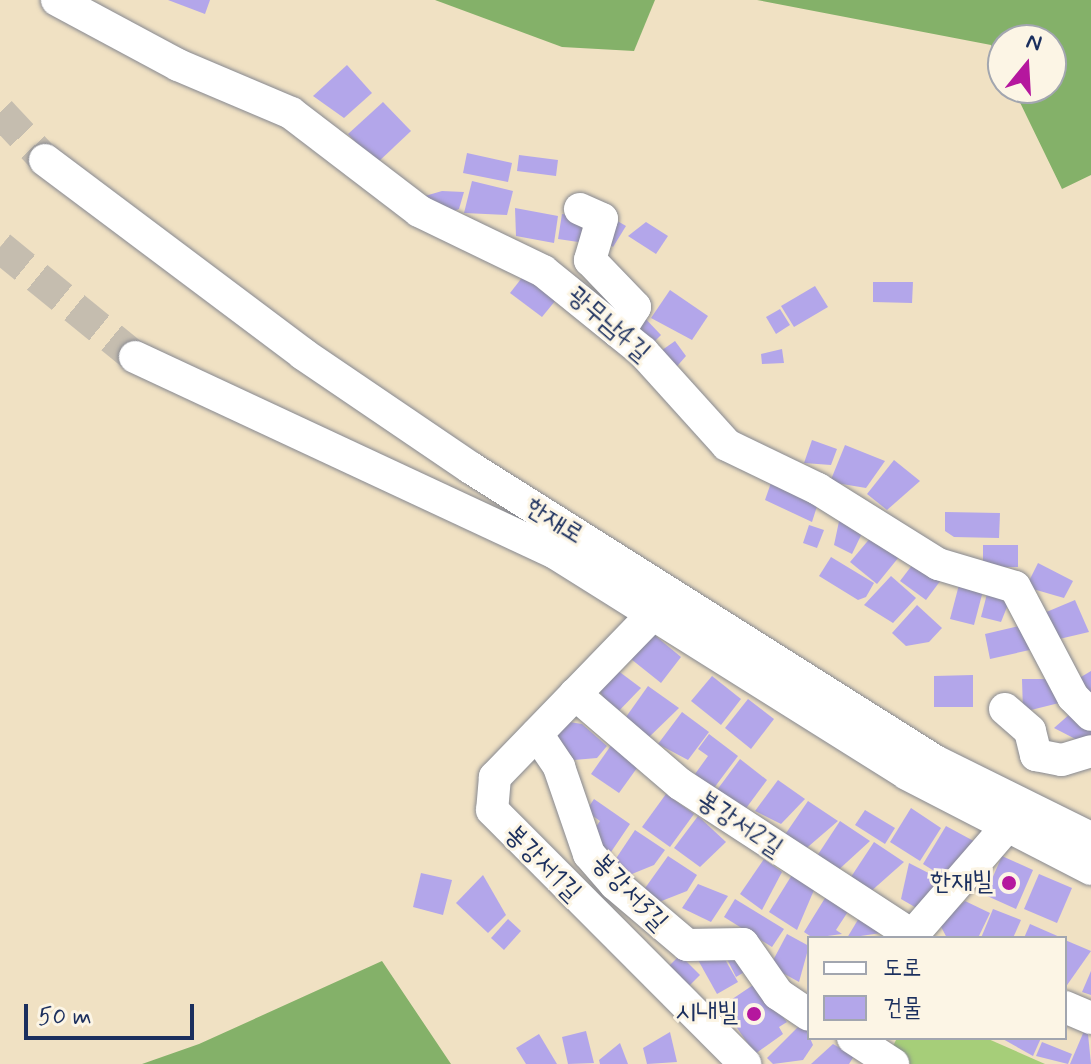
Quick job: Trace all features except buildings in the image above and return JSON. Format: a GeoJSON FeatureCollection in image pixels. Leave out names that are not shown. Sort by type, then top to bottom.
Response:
{"type":"FeatureCollection","features":[{"type":"Feature","properties":{"kind":"street","name":"광무남4길"},"geometry":{"type":"LineString","coordinates":[[57,0],[178,65],[291,113],[419,211],[543,271],[619,332],[727,445],[839,501],[938,564],[1015,587],[1073,697],[1091,715]]}},
{"type":"Feature","properties":{"kind":"street","name":"한재로"},"geometry":{"type":"LineString","coordinates":[[45,160],[388,415],[855,714],[1088,832]]}},
{"type":"Feature","properties":{"kind":"street"},"geometry":{"type":"LineString","coordinates":[[580,209],[602,219],[590,260],[635,307],[619,332]]}},
{"type":"Feature","properties":{"kind":"street","name":"한재로"},"geometry":{"type":"LineString","coordinates":[[135,357],[555,553],[1004,830],[1091,869]]}},
{"type":"Feature","properties":{"kind":"street","name":"봉강서1길"},"geometry":{"type":"LineString","coordinates":[[652,615],[495,777],[490,797],[500,823],[745,1064]]}},
{"type":"Feature","properties":{"kind":"street","name":"봉강서2길"},"geometry":{"type":"LineString","coordinates":[[575,694],[680,784],[911,936]]}},
{"type":"Feature","properties":{"kind":"street"},"geometry":{"type":"LineString","coordinates":[[1005,709],[1030,731],[1036,755],[1062,760],[1091,751]]}},
{"type":"Feature","properties":{"kind":"street","name":"봉강서3길"},"geometry":{"type":"LineString","coordinates":[[537,734],[559,767],[582,839],[615,884],[687,945],[743,944],[778,994],[807,1014]]}},
{"type":"Feature","properties":{"kind":"street"},"geometry":{"type":"LineString","coordinates":[[914,936],[1004,830]]}},
{"type":"Feature","properties":{"kind":"street"},"geometry":{"type":"LineString","coordinates":[[1067,1008],[1091,1018]]}},
{"type":"Feature","properties":{"kind":"street"},"geometry":{"type":"LineString","coordinates":[[856,1040],[893,1064]]}},
{"type":"Feature","properties":{"kind":"green space"},"geometry":{"type":"Polygon","coordinates":[[[435,0],[655,0],[634,51],[562,47],[435,0]]]}},
{"type":"Feature","properties":{"kind":"green space"},"geometry":{"type":"Polygon","coordinates":[[[757,0],[1091,0],[1091,175],[1062,189],[1021,104],[1067,104],[1067,24],[987,24],[987,44],[757,0]]]}},
{"type":"Feature","properties":{"kind":"green space"},"geometry":{"type":"Polygon","coordinates":[[[382,961],[451,1064],[142,1064],[199,1044],[382,961]]]}},
{"type":"Feature","properties":{"kind":"green space"},"geometry":{"type":"Polygon","coordinates":[[[896,1040],[991,1040],[1045,1064],[907,1064],[892,1048],[896,1040]]]}},
{"type":"Feature","properties":{"kind":"tunnel"},"geometry":{"type":"LineString","coordinates":[[0,112],[45,160]]}},
{"type":"Feature","properties":{"kind":"tunnel"},"geometry":{"type":"LineString","coordinates":[[0,247],[135,357]]}},
{"type":"Feature","properties":{"kind":"place","name":"한재빌"},"geometry":{"type":"Point","coordinates":[1009,883]}},
{"type":"Feature","properties":{"kind":"place","name":"시내빌"},"geometry":{"type":"Point","coordinates":[754,1014]}}]}
